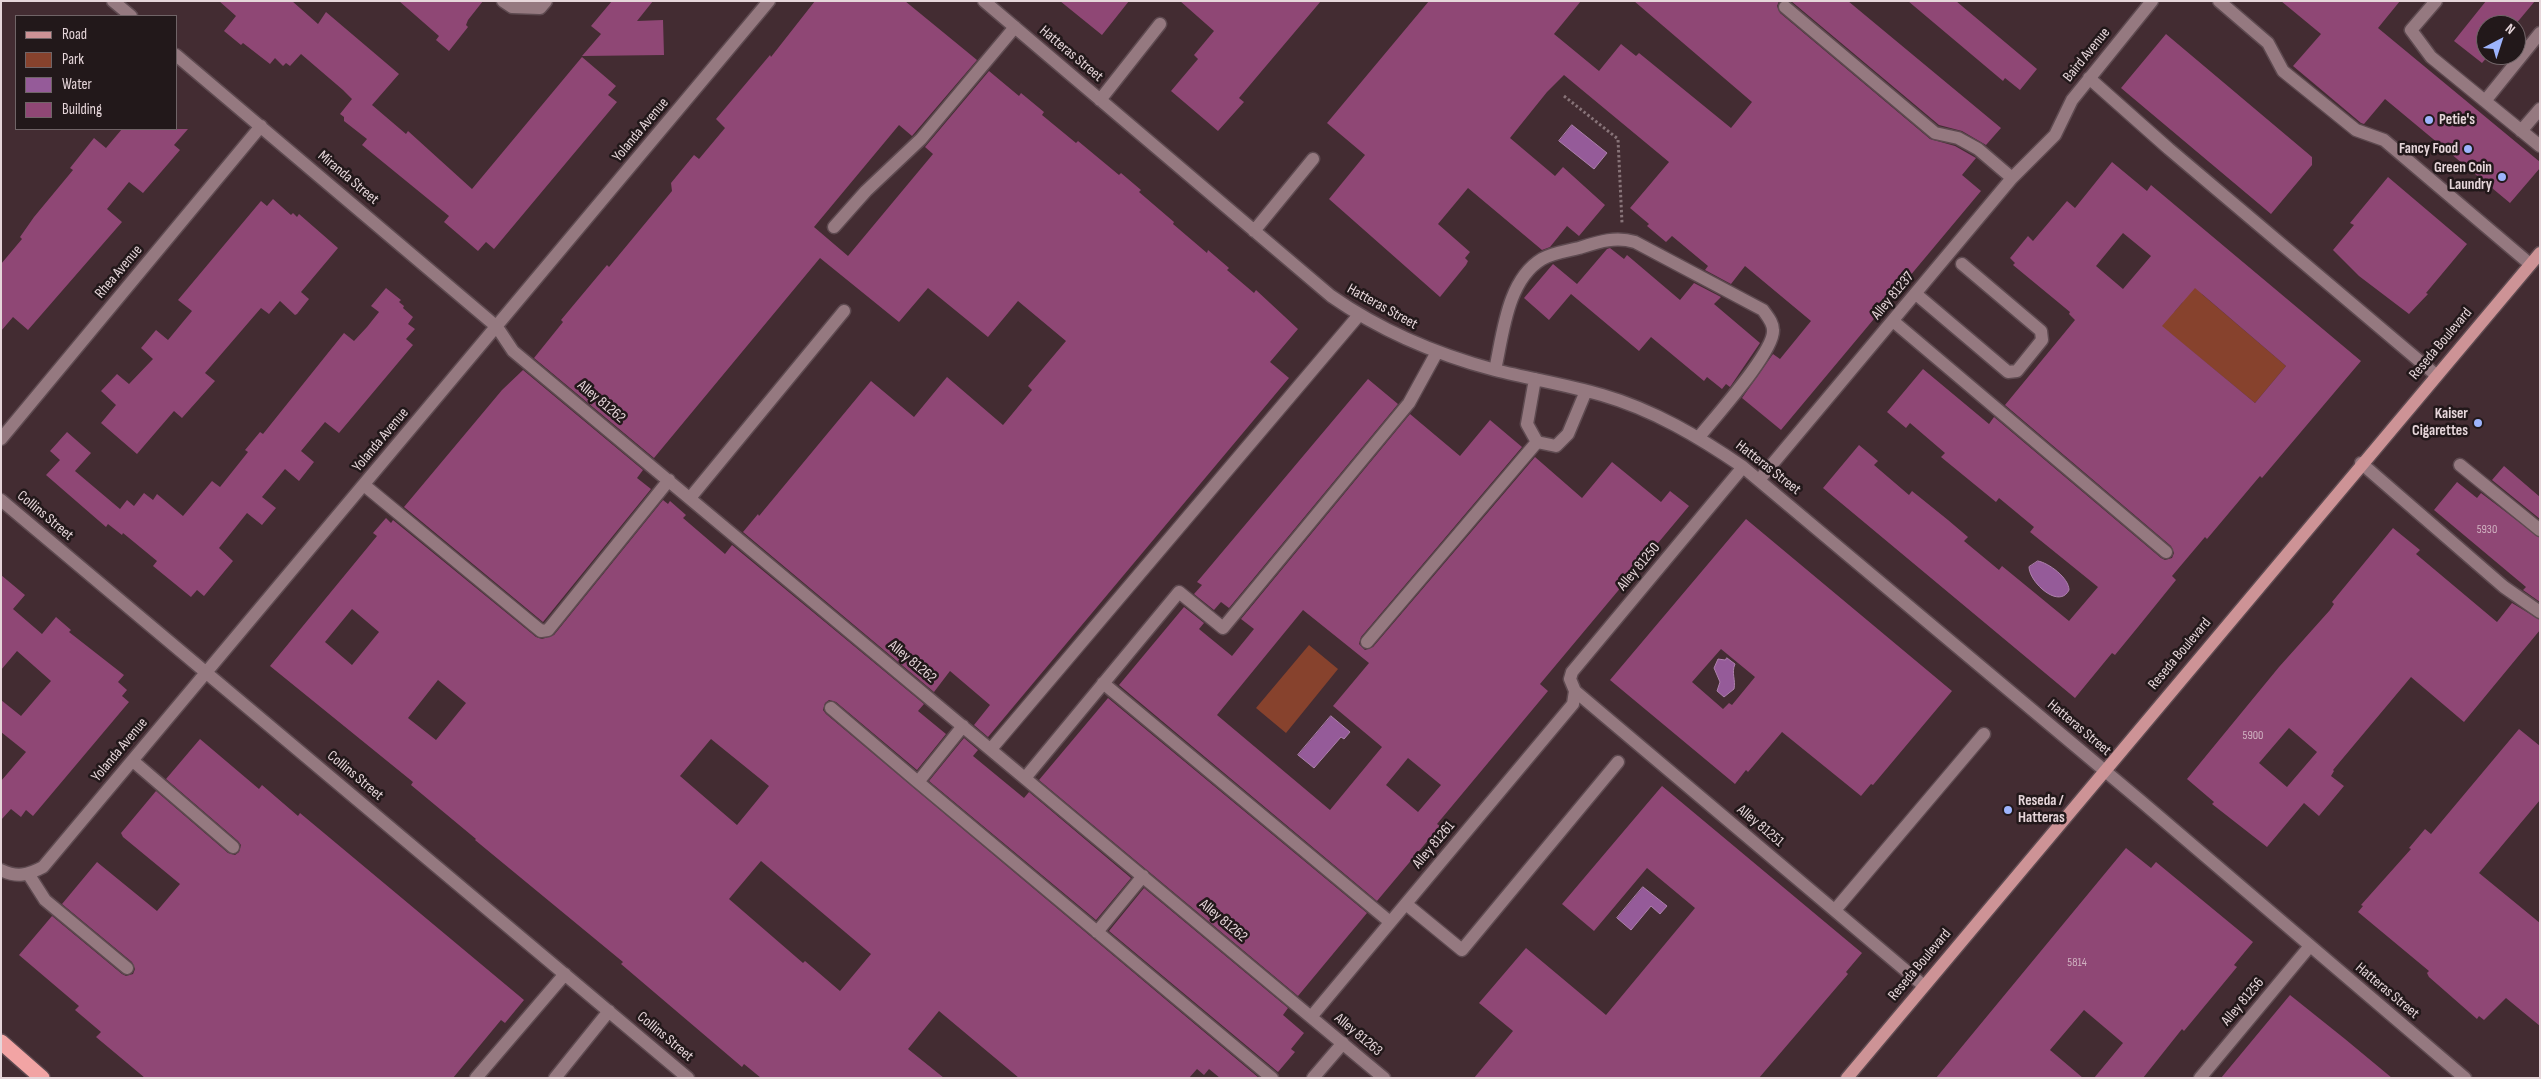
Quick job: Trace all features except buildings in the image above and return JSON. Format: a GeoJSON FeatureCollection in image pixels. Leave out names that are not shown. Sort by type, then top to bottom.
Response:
{"type":"FeatureCollection","features":[{"type":"Feature","properties":{"kind":"highway"},"geometry":{"type":"LineString","coordinates":[[1,1042],[42,1078]]}},
{"type":"Feature","properties":{"kind":"main road","name":"Reseda Boulevard"},"geometry":{"type":"LineString","coordinates":[[1847,1078],[2361,463],[2540,253]]}},
{"type":"Feature","properties":{"kind":"street"},"geometry":{"type":"LineString","coordinates":[[113,1],[130,15]]}},
{"type":"Feature","properties":{"kind":"street"},"geometry":{"type":"LineString","coordinates":[[503,1],[512,7],[540,8],[546,1]]}},
{"type":"Feature","properties":{"kind":"street","name":"Yolanda Avenue"},"geometry":{"type":"LineString","coordinates":[[29,875],[42,867],[207,673],[769,1]]}},
{"type":"Feature","properties":{"kind":"street","name":"Hatteras Street"},"geometry":{"type":"LineString","coordinates":[[984,1],[1330,296],[1359,316],[1385,330],[1437,352],[1495,370],[1586,391],[1660,417],[1699,437],[1743,467],[2104,770],[2464,1078]]}},
{"type":"Feature","properties":{"kind":"street","name":"Baird Avenue"},"geometry":{"type":"LineString","coordinates":[[2055,135],[2072,100],[2152,1]]}},
{"type":"Feature","properties":{"kind":"street"},"geometry":{"type":"LineString","coordinates":[[2219,1],[2268,43],[2283,71],[2356,130],[2384,140],[2530,264]]}},
{"type":"Feature","properties":{"kind":"street"},"geometry":{"type":"LineString","coordinates":[[2436,1],[2411,30],[2431,57],[2540,146]]}},
{"type":"Feature","properties":{"kind":"street"},"geometry":{"type":"LineString","coordinates":[[1785,7],[1935,133],[1958,138],[1978,149],[2012,178]]}},
{"type":"Feature","properties":{"kind":"street"},"geometry":{"type":"LineString","coordinates":[[1100,100],[1160,24]]}},
{"type":"Feature","properties":{"kind":"street"},"geometry":{"type":"LineString","coordinates":[[834,227],[866,191],[921,139],[1015,27]]}},
{"type":"Feature","properties":{"kind":"street"},"geometry":{"type":"LineString","coordinates":[[2485,101],[2540,33]]}},
{"type":"Feature","properties":{"kind":"street","name":"Miranda Street"},"geometry":{"type":"LineString","coordinates":[[178,56],[497,327]]}},
{"type":"Feature","properties":{"kind":"street"},"geometry":{"type":"LineString","coordinates":[[2089,78],[2169,149],[2436,375]]}},
{"type":"Feature","properties":{"kind":"street"},"geometry":{"type":"LineString","coordinates":[[2522,131],[2540,109]]}},
{"type":"Feature","properties":{"kind":"street","name":"Rhea Avenue"},"geometry":{"type":"LineString","coordinates":[[1,439],[261,126]]}},
{"type":"Feature","properties":{"kind":"street","name":"Alley 81237"},"geometry":{"type":"LineString","coordinates":[[1759,480],[2012,178],[2055,135]]}},
{"type":"Feature","properties":{"kind":"street"},"geometry":{"type":"LineString","coordinates":[[1254,231],[1313,159]]}},
{"type":"Feature","properties":{"kind":"street"},"geometry":{"type":"LineString","coordinates":[[1495,370],[1513,292],[1534,265],[1552,255],[1610,239],[1622,238],[1635,242],[1763,310],[1770,319],[1774,331],[1767,353],[1699,437]]}},
{"type":"Feature","properties":{"kind":"street"},"geometry":{"type":"LineString","coordinates":[[1916,294],[2008,372],[2017,371],[2042,340],[2041,331],[1962,264]]}},
{"type":"Feature","properties":{"kind":"street"},"geometry":{"type":"LineString","coordinates":[[690,498],[844,311]]}},
{"type":"Feature","properties":{"kind":"street"},"geometry":{"type":"LineString","coordinates":[[991,749],[1359,316]]}},
{"type":"Feature","properties":{"kind":"street"},"geometry":{"type":"LineString","coordinates":[[1893,321],[2166,552]]}},
{"type":"Feature","properties":{"kind":"street","name":"Alley 81262"},"geometry":{"type":"LineString","coordinates":[[497,327],[513,350],[1311,1017]]}},
{"type":"Feature","properties":{"kind":"street"},"geometry":{"type":"LineString","coordinates":[[1025,778],[1179,592],[1223,628],[1409,403],[1437,352]]}},
{"type":"Feature","properties":{"kind":"street"},"geometry":{"type":"LineString","coordinates":[[1535,379],[1527,424],[1537,442],[1556,446],[1568,434],[1586,391]]}},
{"type":"Feature","properties":{"kind":"street"},"geometry":{"type":"LineString","coordinates":[[1367,642],[1537,442]]}},
{"type":"Feature","properties":{"kind":"street"},"geometry":{"type":"LineString","coordinates":[[2361,463],[2504,587],[2540,612]]}},
{"type":"Feature","properties":{"kind":"street"},"geometry":{"type":"LineString","coordinates":[[2460,465],[2540,530]]}},
{"type":"Feature","properties":{"kind":"street","name":"Alley 81250"},"geometry":{"type":"LineString","coordinates":[[1575,691],[1570,679],[1572,672],[1743,467]]}},
{"type":"Feature","properties":{"kind":"street"},"geometry":{"type":"LineString","coordinates":[[364,485],[541,631],[548,630],[669,480]]}},
{"type":"Feature","properties":{"kind":"street","name":"Collins Street"},"geometry":{"type":"LineString","coordinates":[[1,500],[688,1078]]}},
{"type":"Feature","properties":{"kind":"street"},"geometry":{"type":"LineString","coordinates":[[1103,684],[1390,922]]}},
{"type":"Feature","properties":{"kind":"street","name":"Alley 81261"},"geometry":{"type":"LineString","coordinates":[[1311,1017],[1573,704],[1575,691]]}},
{"type":"Feature","properties":{"kind":"street","name":"Alley 81251"},"geometry":{"type":"LineString","coordinates":[[1575,691],[1924,986]]}},
{"type":"Feature","properties":{"kind":"street"},"geometry":{"type":"LineString","coordinates":[[831,708],[1272,1078]]}},
{"type":"Feature","properties":{"kind":"street"},"geometry":{"type":"LineString","coordinates":[[918,782],[964,726]]}},
{"type":"Feature","properties":{"kind":"street"},"geometry":{"type":"LineString","coordinates":[[1835,910],[1984,734]]}},
{"type":"Feature","properties":{"kind":"street"},"geometry":{"type":"LineString","coordinates":[[132,760],[233,847]]}},
{"type":"Feature","properties":{"kind":"street"},"geometry":{"type":"LineString","coordinates":[[1406,904],[1462,950],[1618,762]]}},
{"type":"Feature","properties":{"kind":"street"},"geometry":{"type":"LineString","coordinates":[[2,871],[15,875],[29,875],[45,900],[127,968]]}},
{"type":"Feature","properties":{"kind":"street"},"geometry":{"type":"LineString","coordinates":[[1097,932],[1143,876]]}},
{"type":"Feature","properties":{"kind":"street","name":"Alley 81256"},"geometry":{"type":"LineString","coordinates":[[2200,1078],[2310,946]]}},
{"type":"Feature","properties":{"kind":"street"},"geometry":{"type":"LineString","coordinates":[[476,1078],[565,974]]}},
{"type":"Feature","properties":{"kind":"street"},"geometry":{"type":"LineString","coordinates":[[554,1078],[609,1011]]}},
{"type":"Feature","properties":{"kind":"street","name":"Alley 81263"},"geometry":{"type":"LineString","coordinates":[[1311,1017],[1384,1078]]}},
{"type":"Feature","properties":{"kind":"street"},"geometry":{"type":"LineString","coordinates":[[1313,1078],[1343,1043]]}},
{"type":"Feature","properties":{"kind":"path"},"geometry":{"type":"LineString","coordinates":[[1564,96],[1618,138],[1622,238]]}},
{"type":"Feature","properties":{"kind":"green space"},"geometry":{"type":"Polygon","coordinates":[[[2190,280],[2203,295],[2286,366],[2255,403],[2171,334],[2154,323],[2167,306],[2174,312],[2182,303],[2190,280]]]}},
{"type":"Feature","properties":{"kind":"green space"},"geometry":{"type":"Polygon","coordinates":[[[1309,645],[1338,669],[1286,733],[1256,708],[1309,645]]]}},
{"type":"Feature","properties":{"kind":"water"},"geometry":{"type":"Polygon","coordinates":[[[1572,125],[1607,153],[1594,169],[1559,141],[1572,125]]]}},
{"type":"Feature","properties":{"kind":"water"},"geometry":{"type":"Polygon","coordinates":[[[2038,561],[2053,568],[2066,581],[2069,590],[2064,595],[2059,597],[2045,592],[2034,580],[2029,567],[2038,561]]]}},
{"type":"Feature","properties":{"kind":"water"},"geometry":{"type":"Polygon","coordinates":[[[1727,658],[1735,664],[1733,670],[1734,689],[1724,697],[1717,691],[1720,682],[1714,668],[1718,659],[1725,660],[1727,658]]]}},
{"type":"Feature","properties":{"kind":"water"},"geometry":{"type":"Polygon","coordinates":[[[1331,716],[1350,732],[1344,739],[1341,737],[1314,768],[1298,755],[1331,716]]]}},
{"type":"Feature","properties":{"kind":"water"},"geometry":{"type":"Polygon","coordinates":[[[1643,887],[1667,906],[1660,914],[1651,906],[1631,930],[1617,918],[1643,887]]]}},
{"type":"Feature","properties":{"kind":"place","name":"Petie's"},"geometry":{"type":"Point","coordinates":[2429,120]}},
{"type":"Feature","properties":{"kind":"place","name":"Fancy Food"},"geometry":{"type":"Point","coordinates":[2468,149]}},
{"type":"Feature","properties":{"kind":"place","name":"Green Coin Laundry"},"geometry":{"type":"Point","coordinates":[2502,177]}},
{"type":"Feature","properties":{"kind":"place","name":"Kaiser Cigarettes"},"geometry":{"type":"Point","coordinates":[2478,423]}},
{"type":"Feature","properties":{"kind":"place","name":"Reseda / Hatteras"},"geometry":{"type":"Point","coordinates":[2008,810]}}]}
